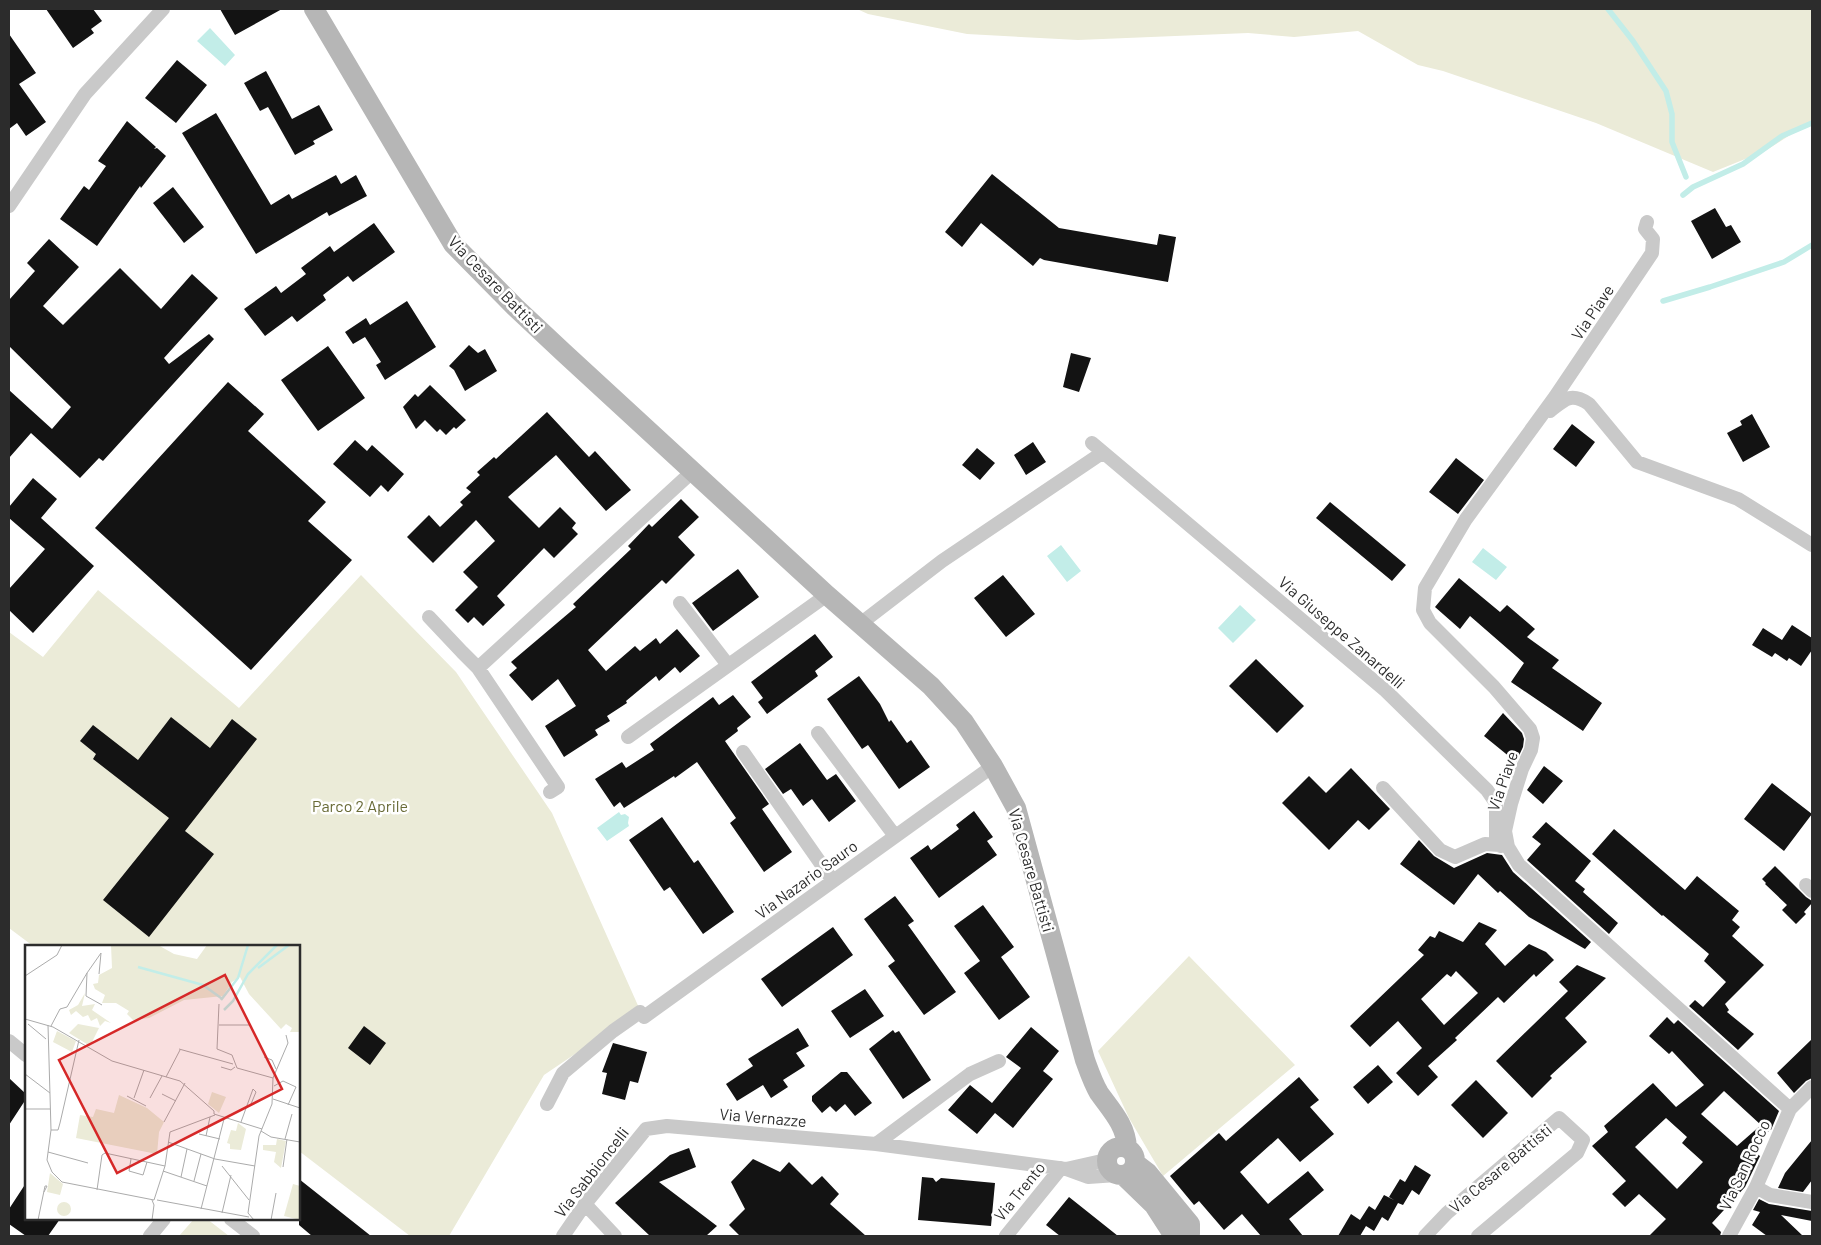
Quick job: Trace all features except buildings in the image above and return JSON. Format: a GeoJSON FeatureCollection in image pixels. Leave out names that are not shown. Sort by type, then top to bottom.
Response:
{"type":"FeatureCollection","features":[{"type":"Feature","properties":{"kind":"street"},"geometry":{"type":"LineString","coordinates":[[9,206],[86,94],[163,9]]}},
{"type":"Feature","properties":{"kind":"street","name":"Via Cesare Battisti"},"geometry":{"type":"LineString","coordinates":[[314,9],[453,244],[515,307],[827,595],[931,686],[964,722],[994,766],[1016,808],[1085,1060],[1098,1091],[1117,1116],[1125,1133],[1120,1162]]}},
{"type":"Feature","properties":{"kind":"street","name":"Via Piave"},"geometry":{"type":"LineString","coordinates":[[1647,222],[1645,229],[1653,238],[1652,253],[1572,374],[1466,519],[1425,588],[1422,610],[1430,623],[1494,687],[1530,729],[1533,738],[1531,750],[1522,769],[1504,831],[1508,848],[1519,865],[1790,1109]]}},
{"type":"Feature","properties":{"kind":"street","name":"Via Piave"},"geometry":{"type":"LineString","coordinates":[[1539,418],[1568,397],[1580,398],[1589,404],[1637,462],[1738,499],[1812,545]]}},
{"type":"Feature","properties":{"kind":"street","name":"Via Giuseppe Zanardelli"},"geometry":{"type":"LineString","coordinates":[[1092,443],[1386,691],[1487,790],[1496,803],[1495,827],[1496,837],[1500,845]]}},
{"type":"Feature","properties":{"kind":"street"},"geometry":{"type":"LineString","coordinates":[[860,624],[942,561],[1102,453]]}},
{"type":"Feature","properties":{"kind":"street"},"geometry":{"type":"LineString","coordinates":[[478,668],[693,471]]}},
{"type":"Feature","properties":{"kind":"street"},"geometry":{"type":"LineString","coordinates":[[628,737],[827,595]]}},
{"type":"Feature","properties":{"kind":"street"},"geometry":{"type":"LineString","coordinates":[[680,603],[728,665]]}},
{"type":"Feature","properties":{"kind":"street"},"geometry":{"type":"LineString","coordinates":[[429,617],[478,668],[558,787],[550,792]]}},
{"type":"Feature","properties":{"kind":"street"},"geometry":{"type":"LineString","coordinates":[[818,733],[895,836]]}},
{"type":"Feature","properties":{"kind":"street"},"geometry":{"type":"LineString","coordinates":[[743,752],[833,881]]}},
{"type":"Feature","properties":{"kind":"street","name":"Via Nazario Sauro"},"geometry":{"type":"LineString","coordinates":[[548,1104],[563,1073],[613,1031],[640,1012],[644,1016],[994,766]]}},
{"type":"Feature","properties":{"kind":"street"},"geometry":{"type":"LineString","coordinates":[[1383,788],[1440,850],[1455,857],[1485,844],[1500,845],[1519,865]]}},
{"type":"Feature","properties":{"kind":"street"},"geometry":{"type":"LineString","coordinates":[[9,1041],[25,1054]]}},
{"type":"Feature","properties":{"kind":"street"},"geometry":{"type":"LineString","coordinates":[[876,1144],[970,1074],[999,1061]]}},
{"type":"Feature","properties":{"kind":"street"},"geometry":{"type":"LineString","coordinates":[[1790,1109],[1812,1087]]}},
{"type":"Feature","properties":{"kind":"street","name":"Via San Rocco"},"geometry":{"type":"LineString","coordinates":[[1728,1236],[1756,1187],[1790,1109]]}},
{"type":"Feature","properties":{"kind":"street","name":"Via Cesare Battisti"},"geometry":{"type":"LineString","coordinates":[[1425,1236],[1447,1213],[1559,1118],[1582,1140],[1577,1153],[1478,1236]]}},
{"type":"Feature","properties":{"kind":"street","name":"Via Vernazze"},"geometry":{"type":"LineString","coordinates":[[646,1128],[668,1126],[876,1144],[1063,1168],[1120,1162]]}},
{"type":"Feature","properties":{"kind":"street","name":"Via Sabbioncelli"},"geometry":{"type":"LineString","coordinates":[[563,1236],[585,1204],[646,1128]]}},
{"type":"Feature","properties":{"kind":"street"},"geometry":{"type":"LineString","coordinates":[[1120,1162],[1154,1205],[1186,1236]]}},
{"type":"Feature","properties":{"kind":"street","name":"Via Trento"},"geometry":{"type":"LineString","coordinates":[[1006,1236],[1063,1168]]}},
{"type":"Feature","properties":{"kind":"street"},"geometry":{"type":"LineString","coordinates":[[1756,1187],[1770,1195],[1812,1202]]}},
{"type":"Feature","properties":{"kind":"street"},"geometry":{"type":"LineString","coordinates":[[585,1204],[615,1236]]}},
{"type":"Feature","properties":{"kind":"street"},"geometry":{"type":"LineString","coordinates":[[150,1236],[163,1220]]}},
{"type":"Feature","properties":{"kind":"street"},"geometry":{"type":"LineString","coordinates":[[232,1220],[253,1236]]}},
{"type":"Feature","properties":{"kind":"green space"},"geometry":{"type":"Polygon","coordinates":[[[857,9],[1812,9],[1812,121],[1765,151],[1713,172],[1596,123],[1443,71],[1418,65],[1358,31],[1294,37],[1248,33],[1078,40],[967,34],[868,14],[857,9]]]}},
{"type":"Feature","properties":{"kind":"green space","name":"Parco 2 Aprile"},"geometry":{"type":"Polygon","coordinates":[[[361,575],[456,672],[552,813],[640,1010],[544,1075],[449,1236],[410,1236],[300,1152],[300,945],[32,945],[9,928],[9,632],[43,657],[98,590],[239,708],[361,575]]]}},
{"type":"Feature","properties":{"kind":"green space"},"geometry":{"type":"Polygon","coordinates":[[[1189,956],[1295,1065],[1163,1176],[1129,1118],[1098,1051],[1189,956]]]}},
{"type":"Feature","properties":{"kind":"green space"},"geometry":{"type":"Polygon","coordinates":[[[193,1220],[208,1220],[229,1236],[179,1236],[193,1220]]]}},
{"type":"Feature","properties":{"kind":"water"},"geometry":{"type":"Polygon","coordinates":[[[210,28],[235,55],[225,66],[197,41],[210,28]]]}},
{"type":"Feature","properties":{"kind":"water"},"geometry":{"type":"Polygon","coordinates":[[[1061,545],[1081,571],[1067,582],[1047,556],[1061,545]]]}},
{"type":"Feature","properties":{"kind":"water"},"geometry":{"type":"Polygon","coordinates":[[[1483,548],[1507,567],[1496,580],[1472,562],[1483,548]]]}},
{"type":"Feature","properties":{"kind":"water"},"geometry":{"type":"Polygon","coordinates":[[[1240,605],[1256,620],[1233,643],[1218,628],[1240,605]]]}},
{"type":"Feature","properties":{"kind":"water"},"geometry":{"type":"Polygon","coordinates":[[[619,812],[621,815],[625,814],[629,817],[629,826],[607,841],[597,828],[619,812]]]}},
{"type":"Feature","properties":{"kind":"waterway"},"geometry":{"type":"LineString","coordinates":[[1608,9],[1633,41],[1666,91],[1672,114],[1672,142],[1686,177]]}},
{"type":"Feature","properties":{"kind":"waterway"},"geometry":{"type":"LineString","coordinates":[[1683,195],[1693,187],[1743,164],[1782,136],[1812,123]]}},
{"type":"Feature","properties":{"kind":"waterway"},"geometry":{"type":"LineString","coordinates":[[1663,301],[1784,262],[1812,245]]}}]}
